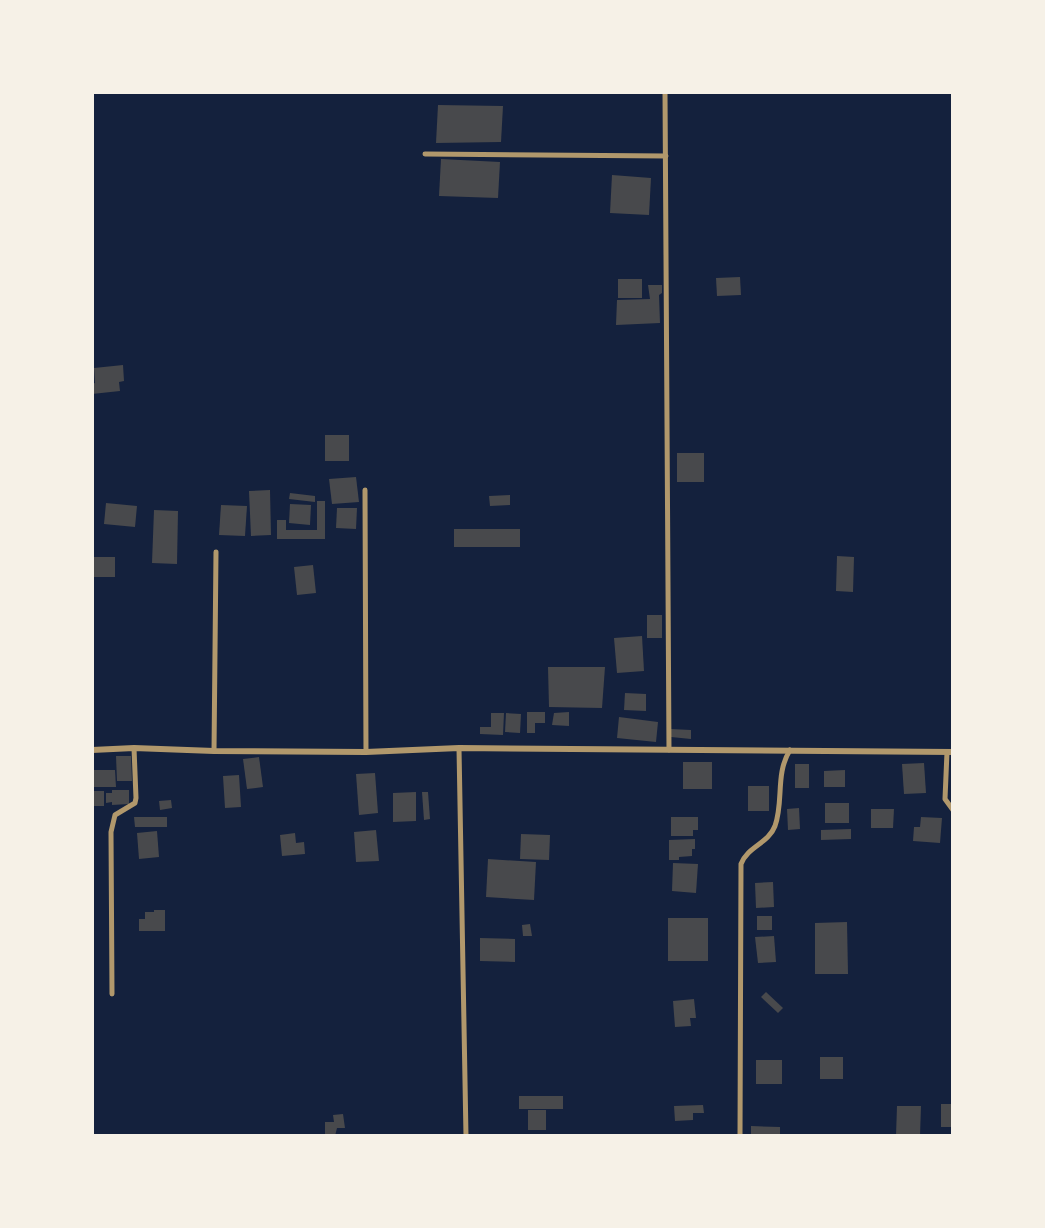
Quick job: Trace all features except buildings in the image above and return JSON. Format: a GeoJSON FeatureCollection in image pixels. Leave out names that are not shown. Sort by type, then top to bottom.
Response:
{"type":"FeatureCollection","features":[{"type":"Feature","properties":{"kind":"street"},"geometry":{"type":"LineString","coordinates":[[665,92],[669,750]]}},
{"type":"Feature","properties":{"kind":"street"},"geometry":{"type":"LineString","coordinates":[[425,154],[666,156]]}},
{"type":"Feature","properties":{"kind":"street"},"geometry":{"type":"LineString","coordinates":[[365,490],[366,752]]}},
{"type":"Feature","properties":{"kind":"street"},"geometry":{"type":"LineString","coordinates":[[214,751],[216,552]]}},
{"type":"Feature","properties":{"kind":"street"},"geometry":{"type":"LineString","coordinates":[[112,994],[111,832],[115,815],[135,803],[134,748]]}},
{"type":"Feature","properties":{"kind":"street"},"geometry":{"type":"LineString","coordinates":[[459,748],[466,1136]]}},
{"type":"Feature","properties":{"kind":"street"},"geometry":{"type":"LineString","coordinates":[[92,750],[366,752],[459,748],[950,752],[945,799],[953,810]]}},
{"type":"Feature","properties":{"kind":"street"},"geometry":{"type":"LineString","coordinates":[[740,1136],[741,864],[746,854],[774,829],[781,773],[790,750]]}}]}
